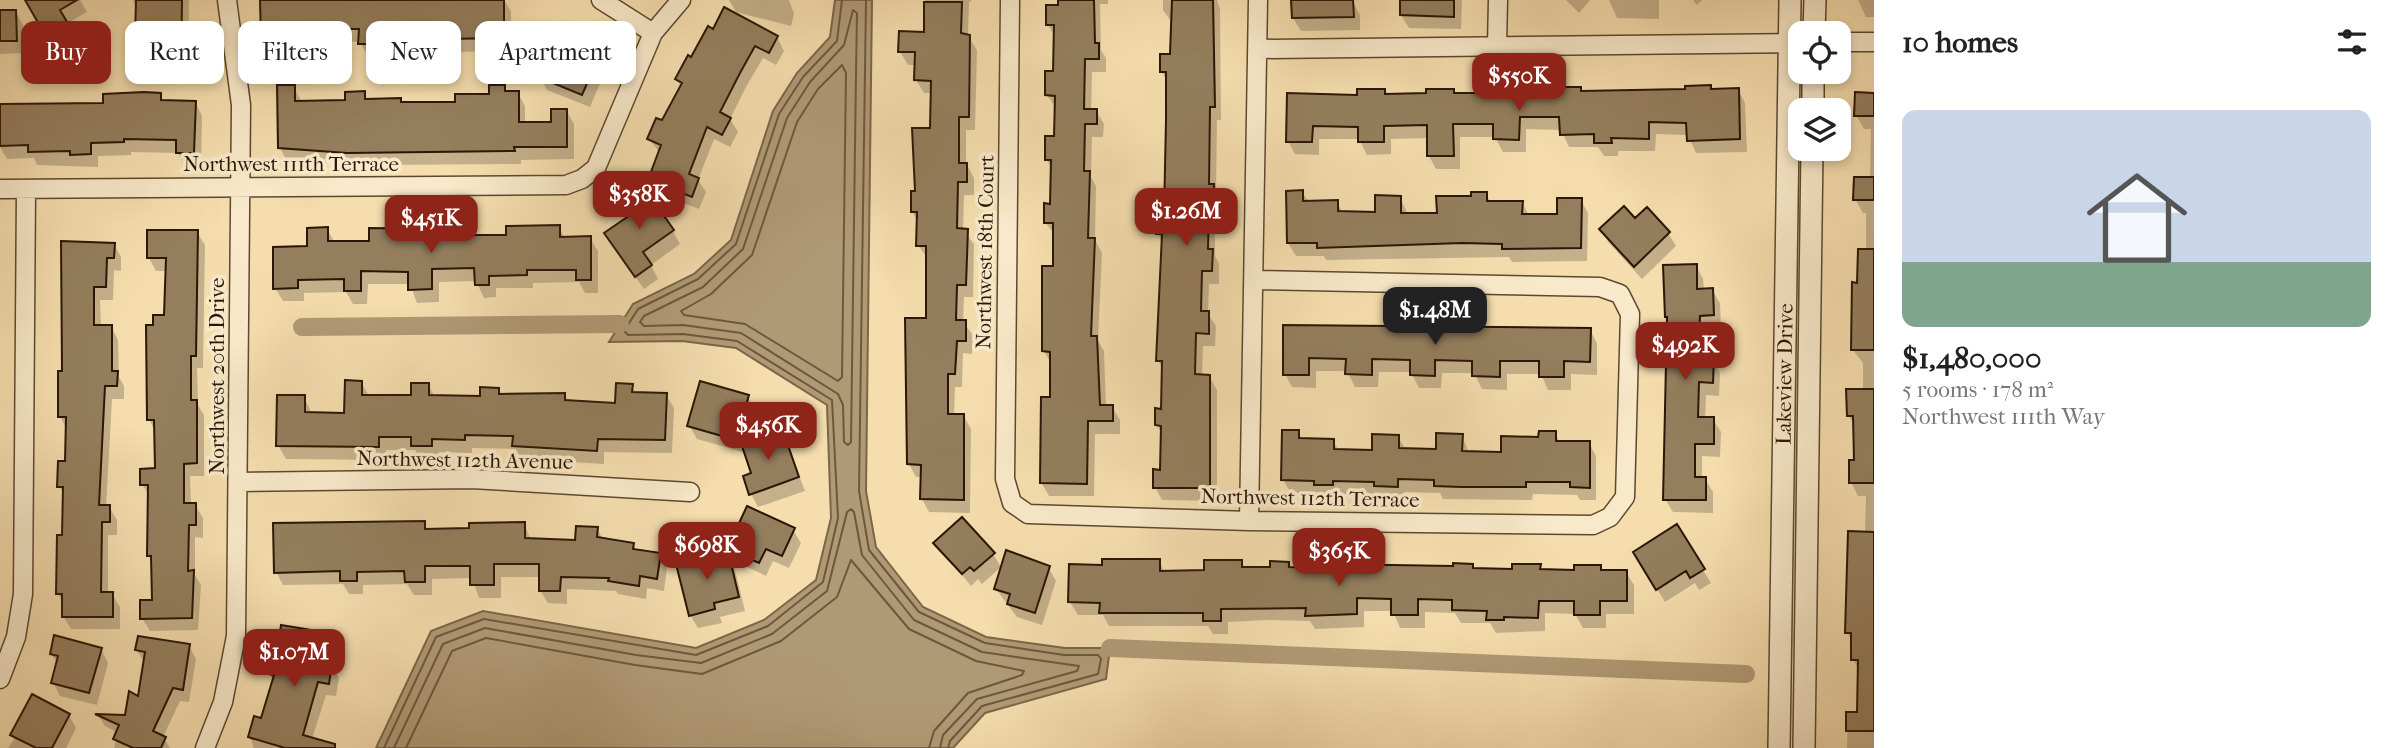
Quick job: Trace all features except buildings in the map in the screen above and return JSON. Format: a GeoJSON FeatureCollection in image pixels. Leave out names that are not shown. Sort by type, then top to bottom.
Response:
{"type":"FeatureCollection","features":[{"type":"Feature","properties":{"kind":"street","name":"Northwest 20th Drive"},"geometry":{"type":"LineString","coordinates":[[205,748],[223,702],[236,636],[241,105],[227,0]]}},
{"type":"Feature","properties":{"kind":"street"},"geometry":{"type":"LineString","coordinates":[[601,0],[653,33],[681,0]]}},
{"type":"Feature","properties":{"kind":"street","name":"Northwest 18th Court"},"geometry":{"type":"LineString","coordinates":[[1010,0],[1005,479],[1012,503]]}},
{"type":"Feature","properties":{"kind":"street"},"geometry":{"type":"LineString","coordinates":[[1249,521],[1258,0]]}},
{"type":"Feature","properties":{"kind":"street"},"geometry":{"type":"LineString","coordinates":[[1497,46],[1498,0]]}},
{"type":"Feature","properties":{"kind":"street","name":"Lakeview Drive"},"geometry":{"type":"LineString","coordinates":[[1790,0],[1792,21]]}},
{"type":"Feature","properties":{"kind":"street"},"geometry":{"type":"LineString","coordinates":[[1814,21],[1815,0]]}},
{"type":"Feature","properties":{"kind":"street","name":"Northwest 111th Terrace"},"geometry":{"type":"LineString","coordinates":[[0,189],[566,185],[582,179],[596,168],[653,33]]}},
{"type":"Feature","properties":{"kind":"street"},"geometry":{"type":"LineString","coordinates":[[1851,42],[1874,42]]}},
{"type":"Feature","properties":{"kind":"street"},"geometry":{"type":"LineString","coordinates":[[1259,49],[1788,43]]}},
{"type":"Feature","properties":{"kind":"street","name":"Lakeview Drive"},"geometry":{"type":"LineString","coordinates":[[1779,748],[1794,84]]}},
{"type":"Feature","properties":{"kind":"street","name":"Lakeview Drive"},"geometry":{"type":"LineString","coordinates":[[1804,748],[1812,161]]}},
{"type":"Feature","properties":{"kind":"street"},"geometry":{"type":"LineString","coordinates":[[0,679],[16,637],[23,594],[26,189]]}},
{"type":"Feature","properties":{"kind":"street","name":"Northwest 112th Terrace"},"geometry":{"type":"LineString","coordinates":[[1012,503],[1028,514],[1249,521],[1593,525],[1610,517],[1625,497],[1629,314],[1620,294],[1600,287],[1254,280]]}},
{"type":"Feature","properties":{"kind":"street","name":"Northwest 112th Avenue"},"geometry":{"type":"LineString","coordinates":[[239,482],[472,479],[690,492]]}},
{"type":"Feature","properties":{"kind":"water"},"geometry":{"type":"Polygon","coordinates":[[[835,0],[872,0],[866,491],[876,547],[923,607],[986,637],[1065,648],[1110,648],[1106,679],[985,713],[953,748],[376,748],[431,631],[483,611],[696,648],[764,620],[816,580],[831,518],[827,405],[736,348],[682,341],[609,342],[633,304],[694,274],[731,240],[773,111],[797,73],[830,37],[835,0]]]}},
{"type":"Feature","properties":{"kind":"waterway"},"geometry":{"type":"LineString","coordinates":[[302,327],[620,324]]}},
{"type":"Feature","properties":{"kind":"waterway"},"geometry":{"type":"LineString","coordinates":[[1110,648],[1746,674]]}}]}
